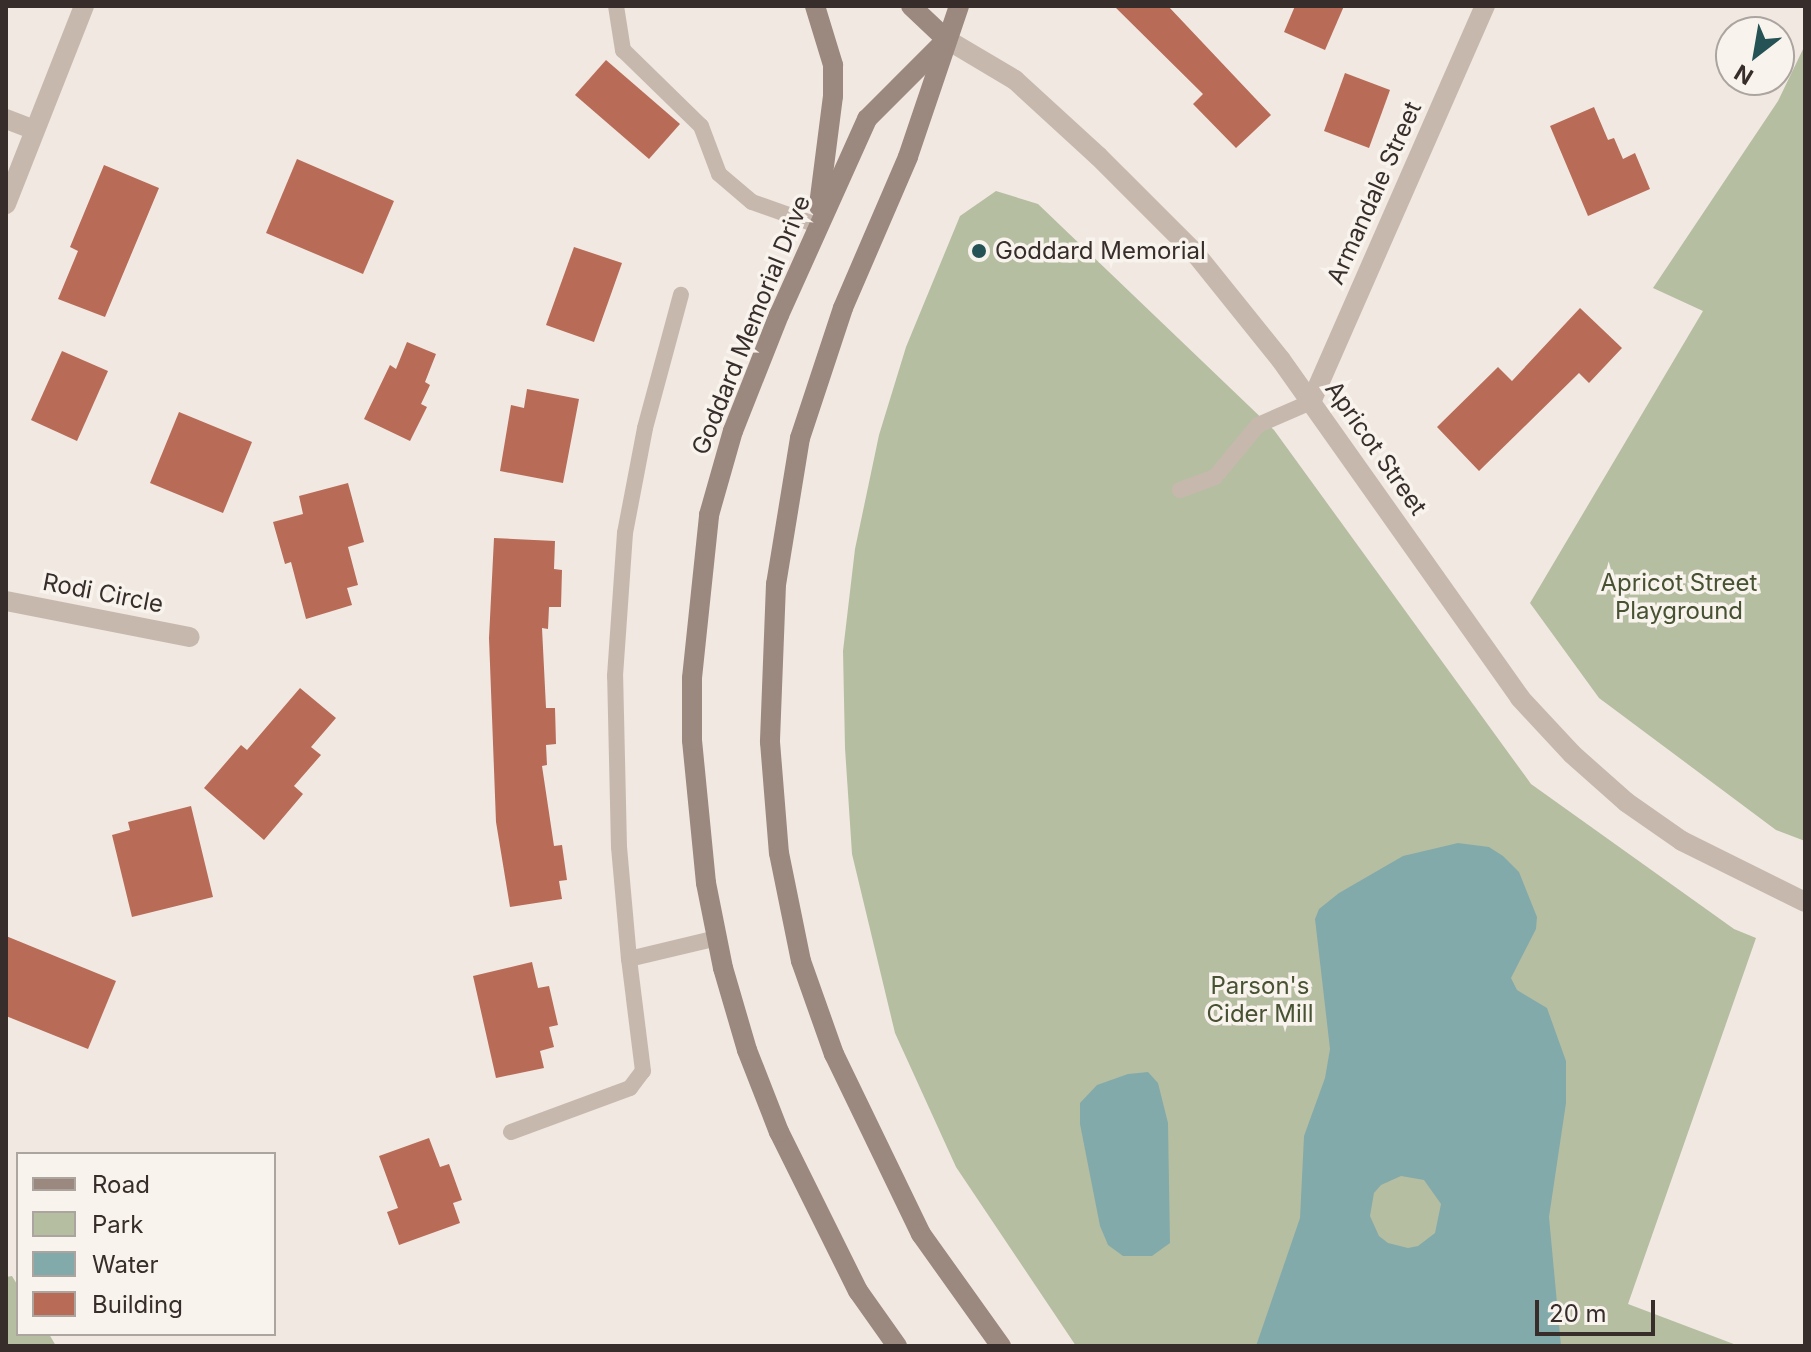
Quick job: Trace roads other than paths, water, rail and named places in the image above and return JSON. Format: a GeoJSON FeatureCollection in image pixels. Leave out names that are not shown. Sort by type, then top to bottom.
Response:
{"type":"FeatureCollection","features":[{"type":"Feature","properties":{"kind":"main road"},"geometry":{"type":"LineString","coordinates":[[815,6],[833,65],[833,96],[817,225]]}},
{"type":"Feature","properties":{"kind":"main road","name":"Apricot Street"},"geometry":{"type":"LineString","coordinates":[[911,6],[946,39]]}},
{"type":"Feature","properties":{"kind":"main road","name":"Goddard Memorial Drive"},"geometry":{"type":"LineString","coordinates":[[959,6],[908,157],[843,308],[800,438],[776,584],[770,742],[779,853],[798,945],[834,1054],[921,1234],[1001,1346]]}},
{"type":"Feature","properties":{"kind":"main road","name":"Goddard Memorial Drive"},"geometry":{"type":"LineString","coordinates":[[897,1346],[858,1291],[779,1132],[747,1050],[717,938],[706,883],[691,715],[709,515],[733,431],[817,225],[867,119],[946,39]]}},
{"type":"Feature","properties":{"kind":"street"},"geometry":{"type":"LineString","coordinates":[[6,204],[84,6]]}},
{"type":"Feature","properties":{"kind":"street","name":"Armandale Street"},"geometry":{"type":"LineString","coordinates":[[1311,402],[1485,6]]}},
{"type":"Feature","properties":{"kind":"street","name":"Apricot Street"},"geometry":{"type":"LineString","coordinates":[[946,39],[1015,80],[1171,226],[1225,288],[1311,402],[1520,698],[1572,754],[1626,802],[1682,841],[1805,902]]}},
{"type":"Feature","properties":{"kind":"street"},"geometry":{"type":"LineString","coordinates":[[6,119],[34,130]]}},
{"type":"Feature","properties":{"kind":"street","name":"Rodi Circle"},"geometry":{"type":"LineString","coordinates":[[6,601],[189,637]]}},
{"type":"Feature","properties":{"kind":"lane"},"geometry":{"type":"LineString","coordinates":[[616,6],[623,50],[701,126],[719,174],[752,202],[817,225]]}},
{"type":"Feature","properties":{"kind":"lane"},"geometry":{"type":"LineString","coordinates":[[511,1132],[630,1088],[643,1071],[619,847],[615,676],[625,533],[645,428],[681,295]]}},
{"type":"Feature","properties":{"kind":"lane"},"geometry":{"type":"LineString","coordinates":[[1180,490],[1215,477],[1258,425],[1311,402]]}},
{"type":"Feature","properties":{"kind":"lane"},"geometry":{"type":"LineString","coordinates":[[629,959],[717,938]]}},
{"type":"Feature","properties":{"kind":"water"},"geometry":{"type":"Polygon","coordinates":[[[1458,843],[1489,847],[1519,872],[1537,917],[1536,929],[1511,978],[1517,990],[1547,1008],[1566,1061],[1566,1103],[1549,1217],[1561,1346],[1256,1346],[1300,1218],[1304,1136],[1325,1078],[1330,1049],[1315,919],[1319,909],[1339,893],[1403,856],[1458,843]],[[1401,1176],[1381,1185],[1374,1193],[1370,1216],[1379,1236],[1388,1243],[1408,1248],[1418,1246],[1435,1233],[1441,1204],[1424,1180],[1401,1176]]]}},
{"type":"Feature","properties":{"kind":"water"},"geometry":{"type":"Polygon","coordinates":[[[1148,1072],[1158,1083],[1168,1123],[1170,1243],[1152,1256],[1123,1256],[1108,1245],[1100,1226],[1080,1124],[1080,1103],[1097,1085],[1128,1074],[1148,1072]]]}},
{"type":"Feature","properties":{"kind":"place","name":"Goddard Memorial"},"geometry":{"type":"Point","coordinates":[979,251]}},
{"type":"Feature","properties":{"kind":"park label","name":"Apricot Street Playground"},"geometry":{"type":"Point","coordinates":[1679,597]}},
{"type":"Feature","properties":{"kind":"park label","name":"Parson's Cider Mill"},"geometry":{"type":"Point","coordinates":[1260,1000]}}]}
